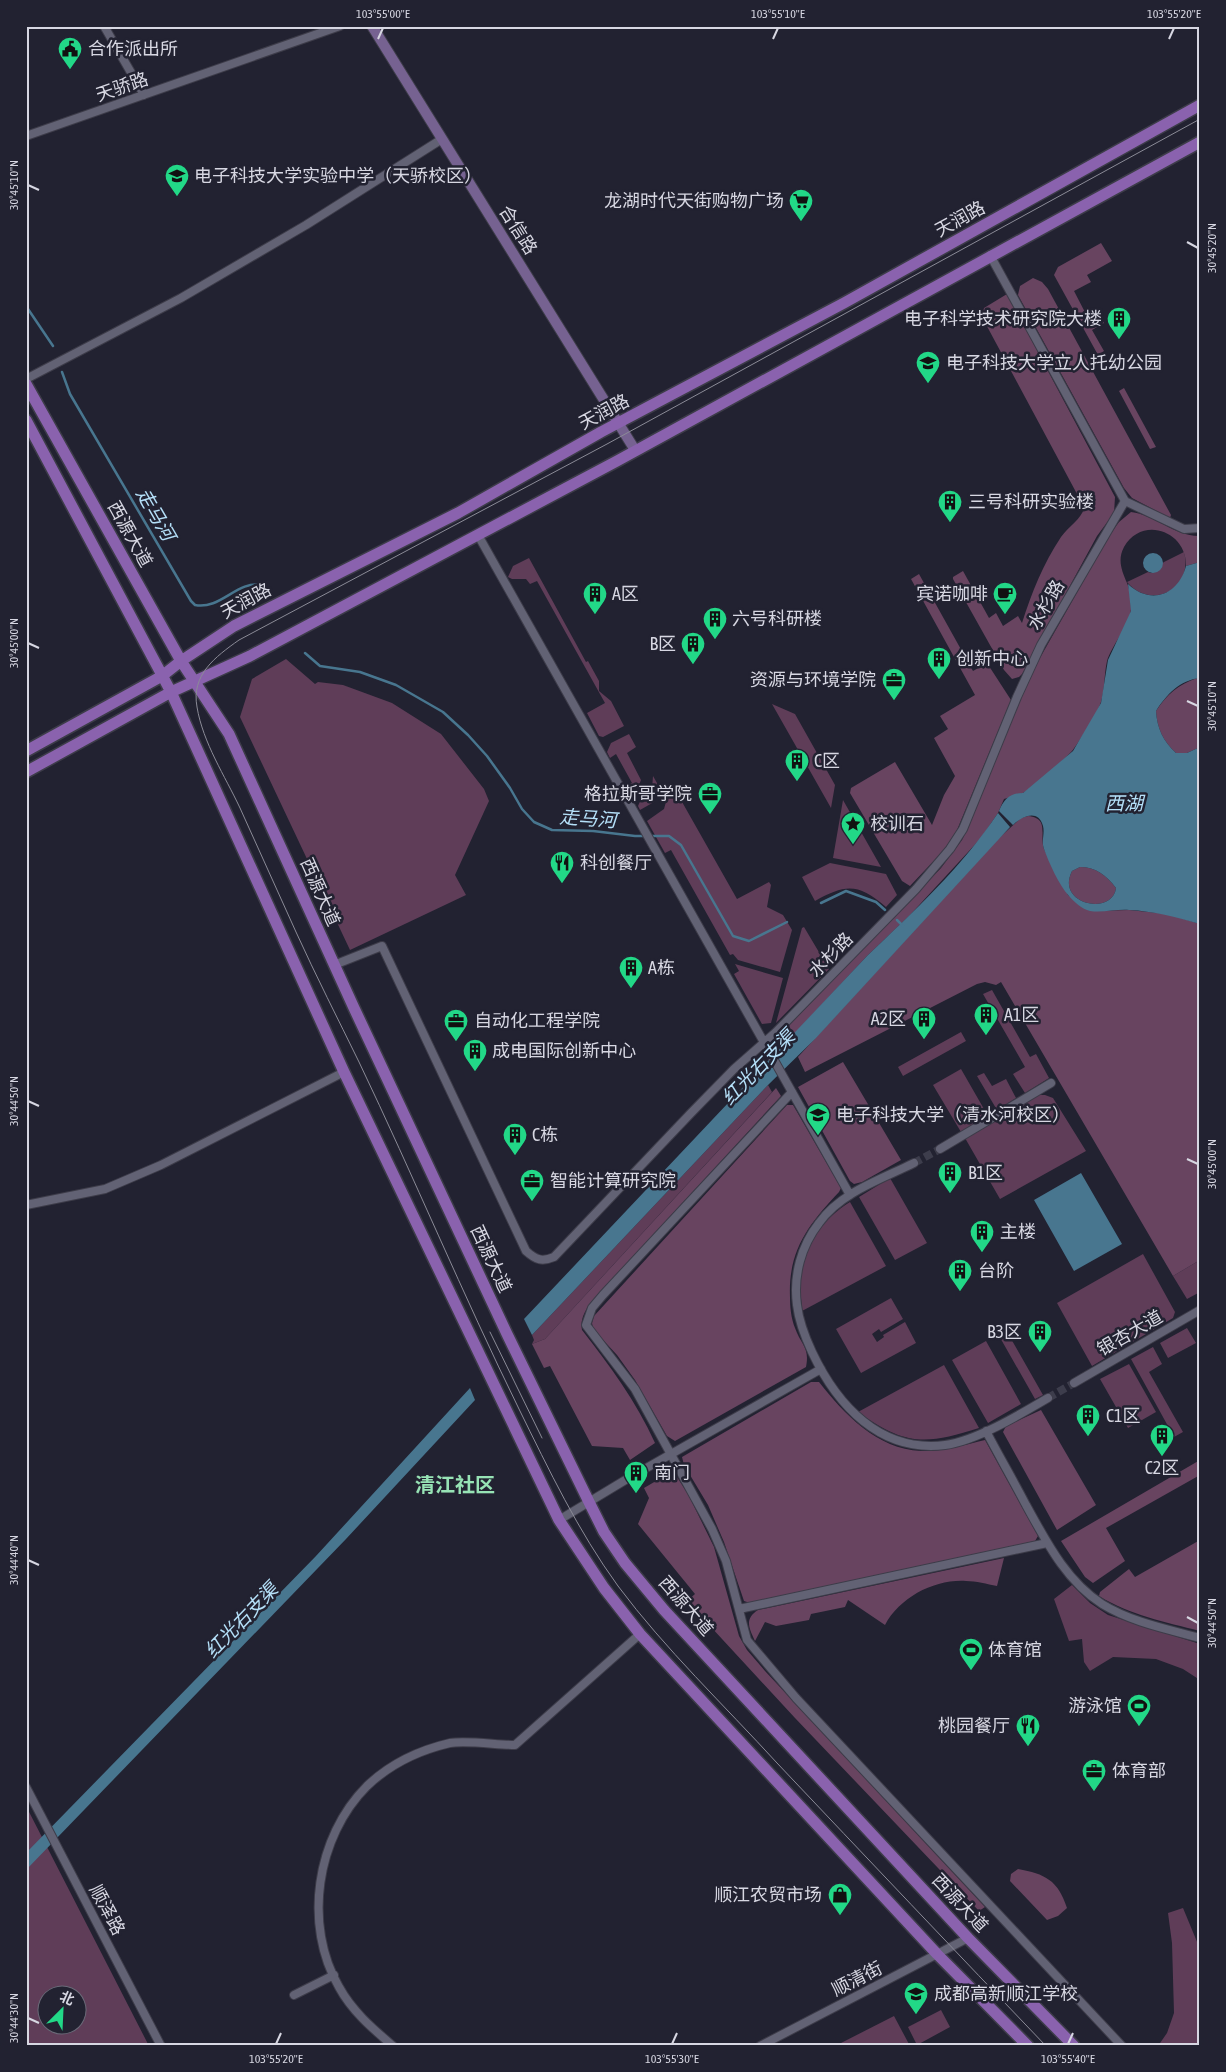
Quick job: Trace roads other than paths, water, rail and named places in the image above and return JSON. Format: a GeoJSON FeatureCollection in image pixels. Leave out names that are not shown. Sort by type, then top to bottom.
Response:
{"type":"FeatureCollection","features":[{"type":"Feature","properties":{"kind":"main road","name":"天润路"},"geometry":{"type":"LineString","coordinates":[[26,751],[162,676],[180,661],[234,626],[458,513],[619,423],[844,303],[1200,105]]}},
{"type":"Feature","properties":{"kind":"main road"},"geometry":{"type":"LineString","coordinates":[[26,772],[171,692],[250,656],[478,535],[1200,142]]}},
{"type":"Feature","properties":{"kind":"main road","name":"西源大道"},"geometry":{"type":"LineString","coordinates":[[26,384],[180,661],[229,734],[334,965],[507,1334],[604,1532],[625,1563],[664,1610],[968,1938],[1074,2046]]}},
{"type":"Feature","properties":{"kind":"main road"},"geometry":{"type":"LineString","coordinates":[[26,420],[171,692],[344,1072],[558,1520],[604,1588],[640,1634],[937,1954],[1028,2046]]}},
{"type":"Feature","properties":{"kind":"street"},"geometry":{"type":"LineString","coordinates":[[104,26],[144,95]]}},
{"type":"Feature","properties":{"kind":"street","name":"天骄路"},"geometry":{"type":"LineString","coordinates":[[26,136],[340,26]]}},
{"type":"Feature","properties":{"kind":"street","name":"合信路"},"geometry":{"type":"LineString","coordinates":[[372,26],[635,450]]}},
{"type":"Feature","properties":{"kind":"street"},"geometry":{"type":"LineString","coordinates":[[26,379],[180,298],[306,225],[442,139]]}},
{"type":"Feature","properties":{"kind":"street"},"geometry":{"type":"LineString","coordinates":[[990,255],[1125,501],[1184,529],[1200,528]]}},
{"type":"Feature","properties":{"kind":"street","name":"水杉路"},"geometry":{"type":"LineString","coordinates":[[334,965],[382,946],[526,1251],[539,1260],[554,1257],[690,1113],[764,1043],[916,889],[956,840],[963,829],[1017,697],[1041,646],[1125,501]]}},
{"type":"Feature","properties":{"kind":"street"},"geometry":{"type":"LineString","coordinates":[[478,535],[850,1195]]}},
{"type":"Feature","properties":{"kind":"street"},"geometry":{"type":"LineString","coordinates":[[26,1205],[105,1189],[161,1165],[344,1072]]}},
{"type":"Feature","properties":{"kind":"street"},"geometry":{"type":"LineString","coordinates":[[940,1149],[1051,1083]]}},
{"type":"Feature","properties":{"kind":"street"},"geometry":{"type":"LineString","coordinates":[[792,1092],[603,1295],[588,1316],[586,1325],[635,1389],[712,1529],[726,1561],[747,1640],[763,1660],[1122,2046]]}},
{"type":"Feature","properties":{"kind":"street"},"geometry":{"type":"LineString","coordinates":[[914,1163],[850,1195],[836,1205],[818,1223],[803,1250],[799,1264],[796,1291],[799,1320],[821,1369],[850,1411],[870,1426],[891,1438],[922,1445],[947,1445],[968,1439],[1048,1398]]}},
{"type":"Feature","properties":{"kind":"street","name":"银杏大道"},"geometry":{"type":"LineString","coordinates":[[1074,1383],[1200,1310]]}},
{"type":"Feature","properties":{"kind":"street"},"geometry":{"type":"LineString","coordinates":[[558,1520],[821,1369]]}},
{"type":"Feature","properties":{"kind":"street"},"geometry":{"type":"LineString","coordinates":[[986,1431],[1047,1543],[1078,1584],[1102,1604],[1136,1620],[1200,1638]]}},
{"type":"Feature","properties":{"kind":"street"},"geometry":{"type":"LineString","coordinates":[[740,1610],[1047,1543]]}},
{"type":"Feature","properties":{"kind":"street"},"geometry":{"type":"LineString","coordinates":[[393,2046],[360,2016],[338,1987],[325,1954],[318,1916],[321,1878],[331,1844],[345,1815],[367,1787],[390,1768],[419,1752],[453,1743],[515,1746],[640,1634]]}},
{"type":"Feature","properties":{"kind":"street","name":"顺泽路"},"geometry":{"type":"LineString","coordinates":[[26,1787],[161,2046]]}},
{"type":"Feature","properties":{"kind":"street","name":"顺清街"},"geometry":{"type":"LineString","coordinates":[[760,2046],[968,1938]]}},
{"type":"Feature","properties":{"kind":"street"},"geometry":{"type":"LineString","coordinates":[[294,1995],[334,1976]]}},
{"type":"Feature","properties":{"kind":"water"},"geometry":{"type":"Polygon","coordinates":[[[1149,553],[1157,553],[1163,559],[1163,567],[1157,573],[1149,573],[1143,567],[1143,559],[1149,553]]]}},
{"type":"Feature","properties":{"kind":"water","name":"西湖"},"geometry":{"type":"Polygon","coordinates":[[[1200,562],[1200,678],[1193,679],[1174,689],[1156,711],[1162,734],[1176,753],[1187,753],[1200,747],[1200,924],[1147,912],[1124,910],[1090,911],[1084,909],[1069,896],[1055,874],[1043,846],[1043,826],[1041,820],[1037,817],[1029,816],[1020,819],[1013,825],[999,811],[1008,798],[1014,794],[1023,793],[1073,751],[1101,703],[1108,660],[1131,611],[1128,584],[1145,594],[1162,594],[1177,584],[1186,566],[1200,562]],[[1080,867],[1072,871],[1069,883],[1071,892],[1078,899],[1086,903],[1096,904],[1105,902],[1113,897],[1116,888],[1108,879],[1091,868],[1080,867]]]}},
{"type":"Feature","properties":{"kind":"water"},"geometry":{"type":"Polygon","coordinates":[[[998,813],[1010,827],[816,1038],[768,1085],[532,1335],[524,1319],[867,956],[953,870],[998,813]]]}},
{"type":"Feature","properties":{"kind":"water"},"geometry":{"type":"Polygon","coordinates":[[[1081,1173],[1122,1244],[1074,1271],[1034,1200],[1081,1173]]]}},
{"type":"Feature","properties":{"kind":"water"},"geometry":{"type":"Polygon","coordinates":[[[470,1388],[475,1400],[346,1539],[26,1870],[26,1853],[316,1556],[470,1388]]]}},
{"type":"Feature","properties":{"kind":"waterway","name":"走马河"},"geometry":{"type":"LineString","coordinates":[[26,306],[53,346]]}},
{"type":"Feature","properties":{"kind":"waterway","name":"走马河"},"geometry":{"type":"LineString","coordinates":[[62,372],[70,394],[191,601],[195,605],[213,603],[245,587],[262,585]]}},
{"type":"Feature","properties":{"kind":"waterway","name":"走马河"},"geometry":{"type":"LineString","coordinates":[[305,653],[320,666],[360,672],[396,685],[443,712],[487,756],[510,788],[522,809],[534,822],[552,830],[593,831],[635,836],[669,836],[681,845],[733,936],[749,941],[787,922]]}},
{"type":"Feature","properties":{"kind":"waterway","name":"走马河"},"geometry":{"type":"LineString","coordinates":[[821,903],[846,891],[876,902],[885,910]]}},
{"type":"Feature","properties":{"kind":"waterway","name":"走马河"},"geometry":{"type":"LineString","coordinates":[[897,920],[903,926]]}},
{"type":"Feature","properties":{"kind":"tunnel"},"geometry":{"type":"LineString","coordinates":[[914,1163],[940,1149]]}},
{"type":"Feature","properties":{"kind":"tunnel"},"geometry":{"type":"LineString","coordinates":[[1048,1398],[1074,1383]]}},
{"type":"Feature","properties":{"kind":"tram line"},"geometry":{"type":"LineString","coordinates":[[1046,2046],[675,1654],[636,1609],[603,1565],[553,1477],[498,1366],[359,1062],[240,808],[215,759],[200,720],[196,696],[201,676],[207,668],[221,653],[239,640],[607,444],[1200,119]]}},
{"type":"Feature","properties":{"kind":"tram line"},"geometry":{"type":"LineString","coordinates":[[490,1332],[542,1438]]}},
{"type":"Feature","properties":{"kind":"place","name":"合作派出所"},"geometry":{"type":"Point","coordinates":[70,70]}},
{"type":"Feature","properties":{"kind":"place","name":"电子科技大学实验中学（天骄校区）"},"geometry":{"type":"Point","coordinates":[177,197]}},
{"type":"Feature","properties":{"kind":"place","name":"龙湖时代天街购物广场"},"geometry":{"type":"Point","coordinates":[801,222]}},
{"type":"Feature","properties":{"kind":"place","name":"电子科学技术研究院大楼"},"geometry":{"type":"Point","coordinates":[1119,340]}},
{"type":"Feature","properties":{"kind":"place","name":"电子科技大学立人托幼公园"},"geometry":{"type":"Point","coordinates":[928,384]}},
{"type":"Feature","properties":{"kind":"place","name":"三号科研实验楼"},"geometry":{"type":"Point","coordinates":[950,523]}},
{"type":"Feature","properties":{"kind":"place","name":"A区"},"geometry":{"type":"Point","coordinates":[595,615]}},
{"type":"Feature","properties":{"kind":"place","name":"宾诺咖啡"},"geometry":{"type":"Point","coordinates":[1005,615]}},
{"type":"Feature","properties":{"kind":"place","name":"六号科研楼"},"geometry":{"type":"Point","coordinates":[715,640]}},
{"type":"Feature","properties":{"kind":"place","name":"B区"},"geometry":{"type":"Point","coordinates":[693,665]}},
{"type":"Feature","properties":{"kind":"place","name":"创新中心"},"geometry":{"type":"Point","coordinates":[939,680]}},
{"type":"Feature","properties":{"kind":"place","name":"资源与环境学院"},"geometry":{"type":"Point","coordinates":[894,701]}},
{"type":"Feature","properties":{"kind":"place","name":"C区"},"geometry":{"type":"Point","coordinates":[797,782]}},
{"type":"Feature","properties":{"kind":"place","name":"格拉斯哥学院"},"geometry":{"type":"Point","coordinates":[710,815]}},
{"type":"Feature","properties":{"kind":"place","name":"校训石"},"geometry":{"type":"Point","coordinates":[853,845]}},
{"type":"Feature","properties":{"kind":"place","name":"科创餐厅"},"geometry":{"type":"Point","coordinates":[562,884]}},
{"type":"Feature","properties":{"kind":"place","name":"A栋"},"geometry":{"type":"Point","coordinates":[631,989]}},
{"type":"Feature","properties":{"kind":"place","name":"A1区"},"geometry":{"type":"Point","coordinates":[986,1036]}},
{"type":"Feature","properties":{"kind":"place","name":"A2区"},"geometry":{"type":"Point","coordinates":[924,1040]}},
{"type":"Feature","properties":{"kind":"place","name":"自动化工程学院"},"geometry":{"type":"Point","coordinates":[456,1042]}},
{"type":"Feature","properties":{"kind":"place","name":"成电国际创新中心"},"geometry":{"type":"Point","coordinates":[475,1072]}},
{"type":"Feature","properties":{"kind":"place","name":"电子科技大学（清水河校区）"},"geometry":{"type":"Point","coordinates":[818,1136]}},
{"type":"Feature","properties":{"kind":"place","name":"C栋"},"geometry":{"type":"Point","coordinates":[515,1156]}},
{"type":"Feature","properties":{"kind":"place","name":"B1区"},"geometry":{"type":"Point","coordinates":[950,1194]}},
{"type":"Feature","properties":{"kind":"place","name":"智能计算研究院"},"geometry":{"type":"Point","coordinates":[532,1202]}},
{"type":"Feature","properties":{"kind":"place","name":"主楼"},"geometry":{"type":"Point","coordinates":[982,1253]}},
{"type":"Feature","properties":{"kind":"place","name":"台阶"},"geometry":{"type":"Point","coordinates":[960,1292]}},
{"type":"Feature","properties":{"kind":"place","name":"B3区"},"geometry":{"type":"Point","coordinates":[1040,1353]}},
{"type":"Feature","properties":{"kind":"place","name":"C1区"},"geometry":{"type":"Point","coordinates":[1088,1437]}},
{"type":"Feature","properties":{"kind":"place","name":"C2区"},"geometry":{"type":"Point","coordinates":[1162,1457]}},
{"type":"Feature","properties":{"kind":"place","name":"南门"},"geometry":{"type":"Point","coordinates":[636,1494]}},
{"type":"Feature","properties":{"kind":"place","name":"体育馆"},"geometry":{"type":"Point","coordinates":[971,1671]}},
{"type":"Feature","properties":{"kind":"place","name":"游泳馆"},"geometry":{"type":"Point","coordinates":[1139,1727]}},
{"type":"Feature","properties":{"kind":"place","name":"桃园餐厅"},"geometry":{"type":"Point","coordinates":[1028,1747]}},
{"type":"Feature","properties":{"kind":"place","name":"体育部"},"geometry":{"type":"Point","coordinates":[1094,1792]}},
{"type":"Feature","properties":{"kind":"place","name":"顺江农贸市场"},"geometry":{"type":"Point","coordinates":[840,1916]}},
{"type":"Feature","properties":{"kind":"place","name":"成都高新顺江学校"},"geometry":{"type":"Point","coordinates":[916,2015]}},
{"type":"Feature","properties":{"kind":"district","name":"清江社区"},"geometry":{"type":"Point","coordinates":[455,1485]}},
{"type":"Feature","properties":{"kind":"water label","name":"红光右支渠"},"geometry":{"type":"Point","coordinates":[758,1067]}},
{"type":"Feature","properties":{"kind":"water label","name":"红光右支渠"},"geometry":{"type":"Point","coordinates":[241,1620]}}]}
